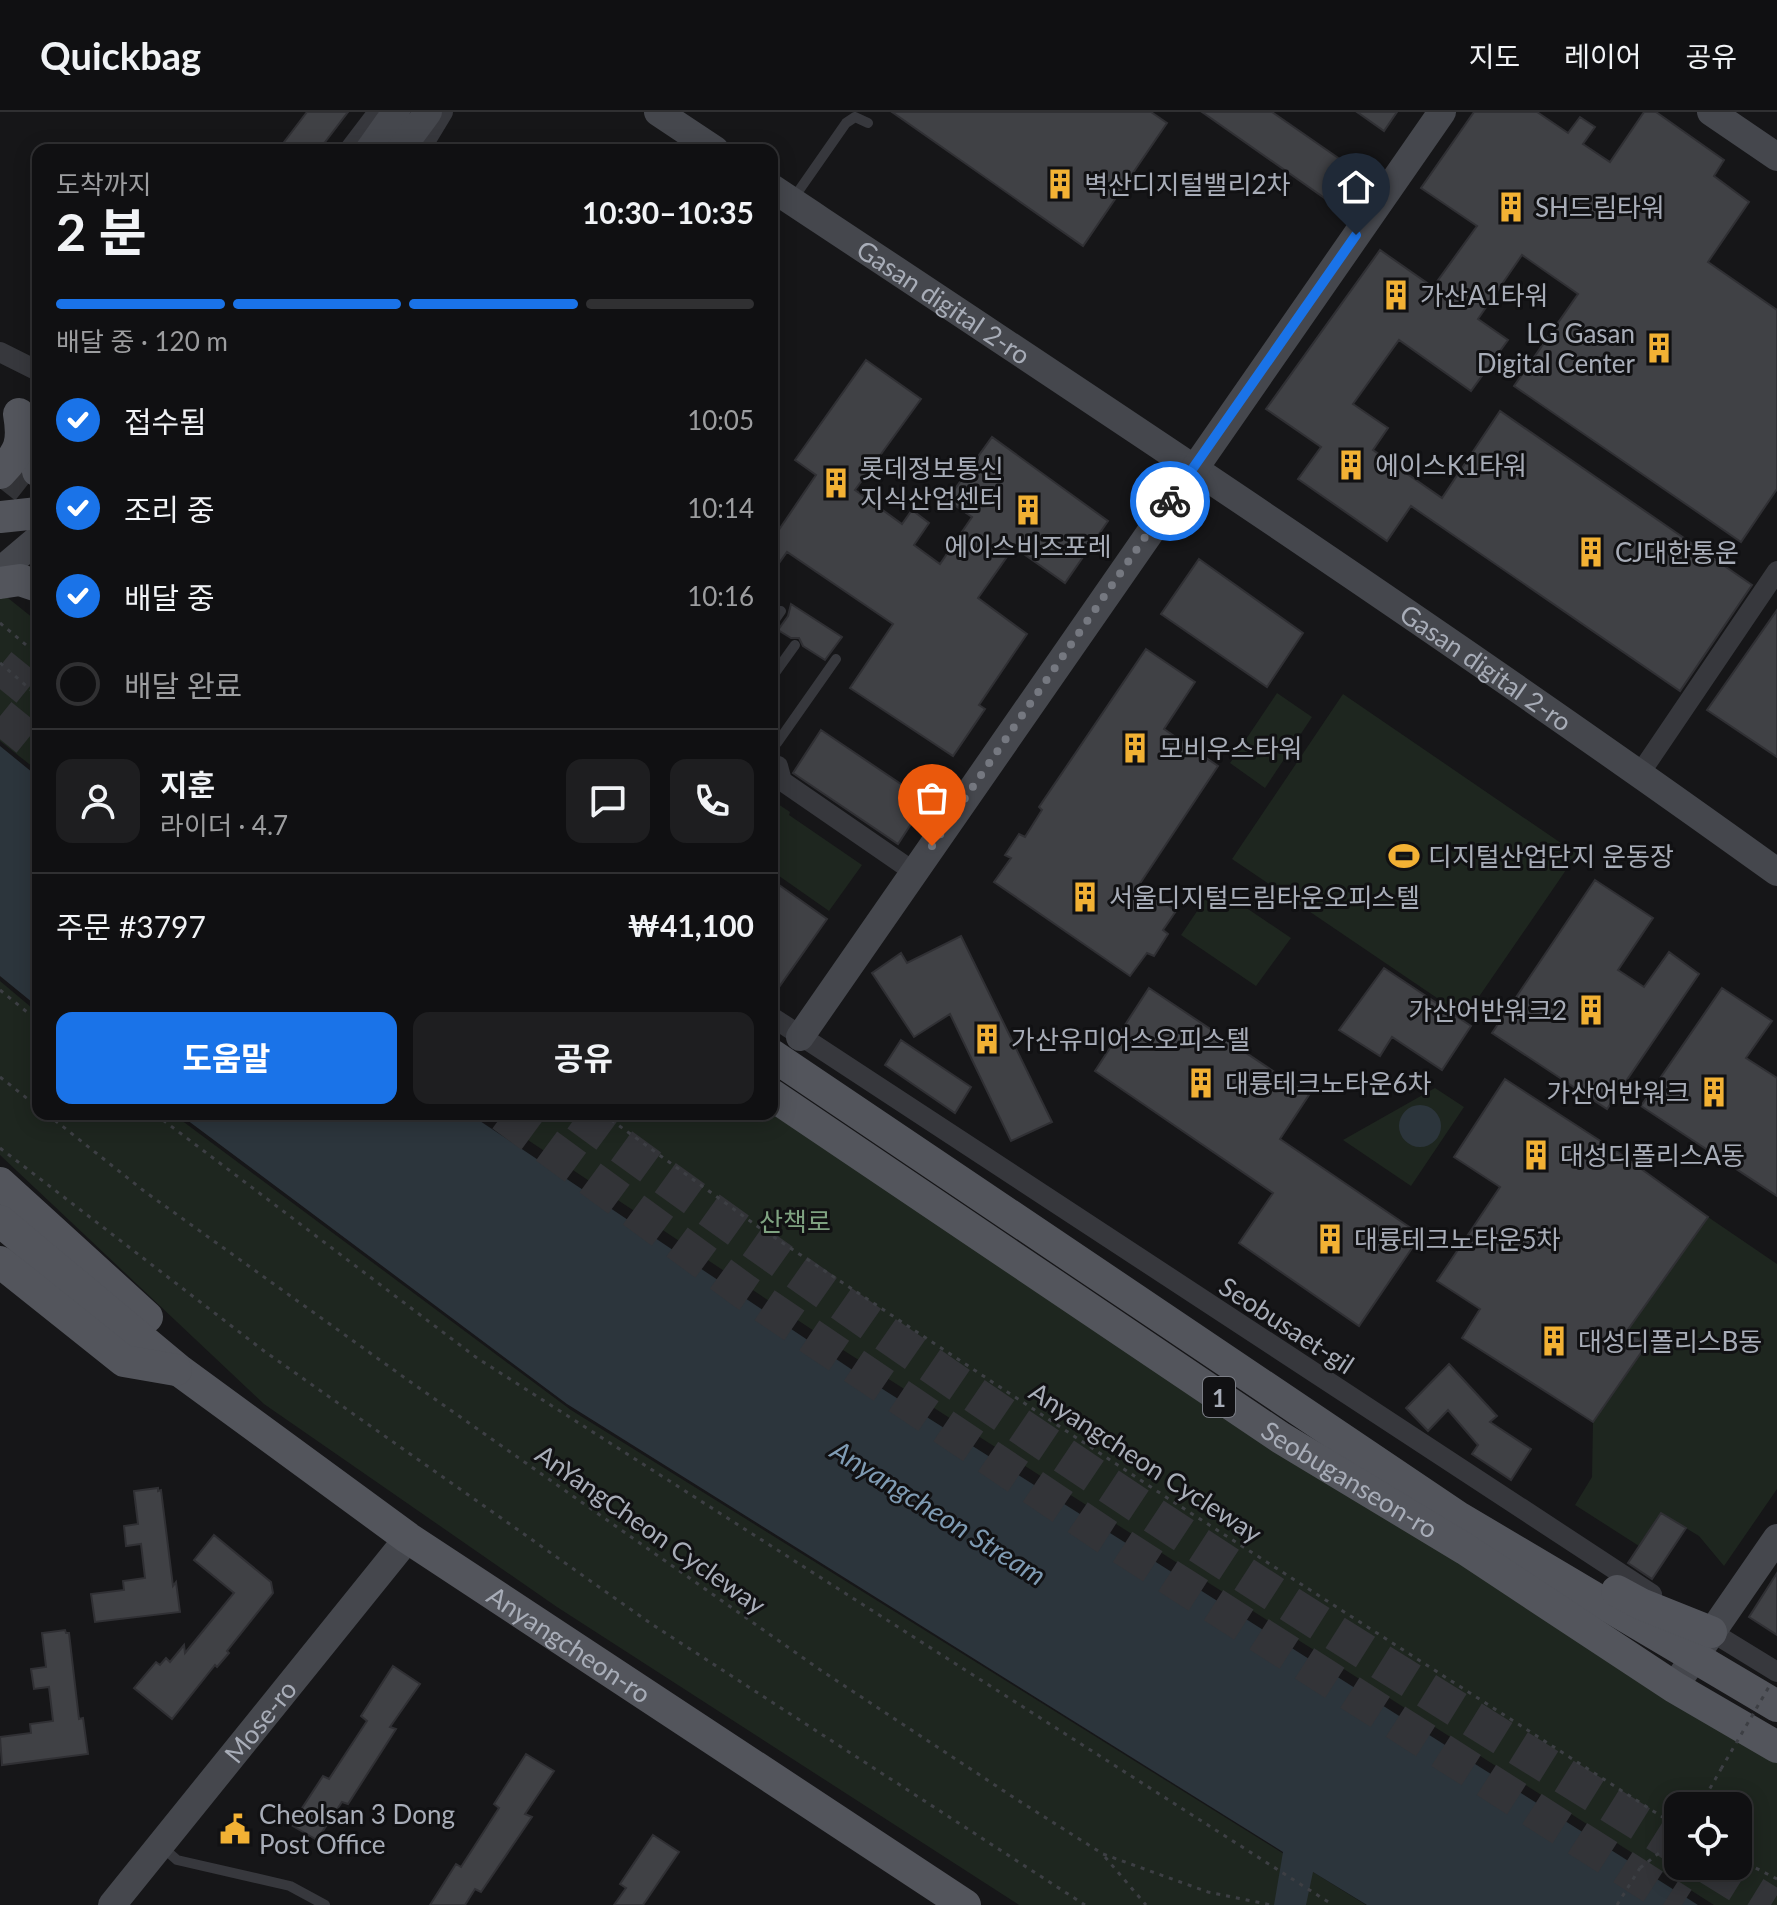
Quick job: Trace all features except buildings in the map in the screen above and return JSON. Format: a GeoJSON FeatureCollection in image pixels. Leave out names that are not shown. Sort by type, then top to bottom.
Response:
{"type":"FeatureCollection","features":[{"type":"Feature","properties":{"kind":"main road"},"geometry":{"type":"LineString","coordinates":[[19,413],[32,441]]}},
{"type":"Feature","properties":{"kind":"main road"},"geometry":{"type":"LineString","coordinates":[[0,473],[16,456],[23,436],[19,413]]}},
{"type":"Feature","properties":{"kind":"main road"},"geometry":{"type":"LineString","coordinates":[[0,583],[20,580],[32,584]]}},
{"type":"Feature","properties":{"kind":"main road","name":"Seobuganseon-ro"},"geometry":{"type":"LineString","coordinates":[[778,1059],[1458,1517],[1693,1659],[1775,1688]]}},
{"type":"Feature","properties":{"kind":"main road","name":"Seobuganseon-ro"},"geometry":{"type":"LineString","coordinates":[[778,1099],[1281,1438],[1465,1549],[1674,1687],[1777,1747]]}},
{"type":"Feature","properties":{"kind":"main road"},"geometry":{"type":"LineString","coordinates":[[0,1183],[157,1326],[180,1371]]}},
{"type":"Feature","properties":{"kind":"main road","name":"Anyangcheon-ro"},"geometry":{"type":"LineString","coordinates":[[0,1221],[180,1371],[408,1538],[965,1905]]}},
{"type":"Feature","properties":{"kind":"main road"},"geometry":{"type":"LineString","coordinates":[[0,1262],[124,1361],[180,1371]]}},
{"type":"Feature","properties":{"kind":"main road"},"geometry":{"type":"LineString","coordinates":[[1302,1411],[1641,1604],[1711,1632]]}},
{"type":"Feature","properties":{"kind":"street"},"geometry":{"type":"LineString","coordinates":[[354,144],[378,112]]}},
{"type":"Feature","properties":{"kind":"street"},"geometry":{"type":"LineString","coordinates":[[373,144],[396,112]]}},
{"type":"Feature","properties":{"kind":"street"},"geometry":{"type":"LineString","coordinates":[[404,144],[428,112]]}},
{"type":"Feature","properties":{"kind":"street"},"geometry":{"type":"LineString","coordinates":[[424,144],[443,112]]}},
{"type":"Feature","properties":{"kind":"street"},"geometry":{"type":"LineString","coordinates":[[658,112],[706,144]]}},
{"type":"Feature","properties":{"kind":"street"},"geometry":{"type":"LineString","coordinates":[[800,1037],[1442,112]]}},
{"type":"Feature","properties":{"kind":"street"},"geometry":{"type":"LineString","coordinates":[[1711,112],[1777,157]]}},
{"type":"Feature","properties":{"kind":"street","name":"Gasan digital 2-ro"},"geometry":{"type":"LineString","coordinates":[[782,194],[1194,468],[1637,771],[1777,872]]}},
{"type":"Feature","properties":{"kind":"street"},"geometry":{"type":"LineString","coordinates":[[0,352],[32,368]]}},
{"type":"Feature","properties":{"kind":"street"},"geometry":{"type":"LineString","coordinates":[[0,535],[28,517]]}},
{"type":"Feature","properties":{"kind":"street"},"geometry":{"type":"LineString","coordinates":[[0,571],[28,517]]}},
{"type":"Feature","properties":{"kind":"street"},"geometry":{"type":"LineString","coordinates":[[1647,763],[1777,571]]}},
{"type":"Feature","properties":{"kind":"street"},"geometry":{"type":"LineString","coordinates":[[778,766],[782,781],[914,872]]}},
{"type":"Feature","properties":{"kind":"street","name":"Seobusaet-gil"},"geometry":{"type":"LineString","coordinates":[[778,1021],[1711,1632],[1775,1688]]}},
{"type":"Feature","properties":{"kind":"street","name":"Mose-ro"},"geometry":{"type":"LineString","coordinates":[[112,1905],[408,1538]]}},
{"type":"Feature","properties":{"kind":"street"},"geometry":{"type":"LineString","coordinates":[[1674,1687],[1777,1538]]}},
{"type":"Feature","properties":{"kind":"lane"},"geometry":{"type":"LineString","coordinates":[[782,194],[846,123],[855,117],[868,123]]}},
{"type":"Feature","properties":{"kind":"lane"},"geometry":{"type":"LineString","coordinates":[[778,615],[781,611]]}},
{"type":"Feature","properties":{"kind":"lane"},"geometry":{"type":"LineString","coordinates":[[778,669],[795,645]]}},
{"type":"Feature","properties":{"kind":"lane"},"geometry":{"type":"LineString","coordinates":[[778,736],[836,659]]}},
{"type":"Feature","properties":{"kind":"lane"},"geometry":{"type":"LineString","coordinates":[[159,1844],[177,1860],[290,1886],[325,1905]]}},
{"type":"Feature","properties":{"kind":"path"},"geometry":{"type":"LineString","coordinates":[[0,623],[32,650]]}},
{"type":"Feature","properties":{"kind":"path"},"geometry":{"type":"LineString","coordinates":[[0,663],[32,691]]}},
{"type":"Feature","properties":{"kind":"path"},"geometry":{"type":"LineString","coordinates":[[0,990],[32,1016]]}},
{"type":"Feature","properties":{"kind":"path"},"geometry":{"type":"LineString","coordinates":[[0,1077],[32,1102]]}},
{"type":"Feature","properties":{"kind":"path","name":"AnYangCheon Cycleway"},"geometry":{"type":"LineString","coordinates":[[55,1120],[144,1191],[714,1596],[819,1669],[1103,1854],[1208,1892],[1271,1905]]}},
{"type":"Feature","properties":{"kind":"path"},"geometry":{"type":"LineString","coordinates":[[163,1120],[477,1358],[1333,1905]]}},
{"type":"Feature","properties":{"kind":"path","name":"Anyangcheon Cycleway"},"geometry":{"type":"LineString","coordinates":[[611,1120],[783,1244],[1172,1501],[1664,1818]]}},
{"type":"Feature","properties":{"kind":"path"},"geometry":{"type":"LineString","coordinates":[[0,1148],[264,1351],[653,1625],[1085,1905]]}},
{"type":"Feature","properties":{"kind":"path"},"geometry":{"type":"LineString","coordinates":[[1708,1792],[1775,1688]]}},
{"type":"Feature","properties":{"kind":"path"},"geometry":{"type":"LineString","coordinates":[[1617,1905],[1640,1868],[1664,1849]]}},
{"type":"Feature","properties":{"kind":"path"},"geometry":{"type":"LineString","coordinates":[[1103,1854],[1146,1905]]}},
{"type":"Feature","properties":{"kind":"path"},"geometry":{"type":"LineString","coordinates":[[1752,1866],[1777,1879]]}},
{"type":"Feature","properties":{"kind":"green space"},"geometry":{"type":"Polygon","coordinates":[[[3,594],[32,617],[32,766],[0,741],[0,597],[3,594]]]}},
{"type":"Feature","properties":{"kind":"green space"},"geometry":{"type":"Polygon","coordinates":[[[1277,693],[1312,717],[1265,788],[1230,763],[1277,693]]]}},
{"type":"Feature","properties":{"kind":"green space","name":"디지털산업단지 운동장"},"geometry":{"type":"Polygon","coordinates":[[[1343,694],[1577,854],[1465,1017],[1232,859],[1343,694]]]}},
{"type":"Feature","properties":{"kind":"green space"},"geometry":{"type":"Polygon","coordinates":[[[778,804],[790,812],[789,815],[862,865],[829,911],[778,875],[778,804]]]}},
{"type":"Feature","properties":{"kind":"green space"},"geometry":{"type":"Polygon","coordinates":[[[1214,886],[1291,938],[1256,986],[1181,935],[1214,886]]]}},
{"type":"Feature","properties":{"kind":"green space"},"geometry":{"type":"Polygon","coordinates":[[[0,981],[32,1008],[32,1120],[181,1120],[571,1410],[1366,1905],[1019,1905],[557,1607],[264,1404],[0,1155],[0,981]]]}},
{"type":"Feature","properties":{"kind":"green space"},"geometry":{"type":"Polygon","coordinates":[[[1435,1088],[1464,1107],[1411,1186],[1343,1140],[1435,1088]]]}},
{"type":"Feature","properties":{"kind":"green space","name":"산책로"},"geometry":{"type":"Polygon","coordinates":[[[778,1118],[1777,1755],[1777,1905],[1714,1905],[1675,1880],[1752,1880],[1752,1792],[1664,1792],[1664,1873],[832,1343],[498,1120],[778,1118]]]}},
{"type":"Feature","properties":{"kind":"green space"},"geometry":{"type":"Polygon","coordinates":[[[1708,1217],[1777,1264],[1777,1489],[1724,1566],[1699,1536],[1661,1513],[1639,1546],[1575,1505],[1592,1477],[1593,1422],[1647,1344],[1627,1331],[1708,1217]]]}},
{"type":"Feature","properties":{"kind":"water"},"geometry":{"type":"Polygon","coordinates":[[[0,746],[32,772],[32,1002],[0,976],[0,746]]]}},
{"type":"Feature","properties":{"kind":"water"},"geometry":{"type":"Polygon","coordinates":[[[1420,1105],[1435,1111],[1441,1126],[1435,1141],[1420,1147],[1405,1141],[1399,1126],[1405,1111],[1420,1105]]]}},
{"type":"Feature","properties":{"kind":"water","name":"Anyangcheon Stream"},"geometry":{"type":"Polygon","coordinates":[[[187,1120],[478,1120],[854,1371],[1698,1905],[1367,1905],[1313,1872],[1306,1905],[1274,1905],[1283,1852],[567,1404],[187,1120]]]}},
{"type":"Feature","properties":{"kind":"tunnel"},"geometry":{"type":"LineString","coordinates":[[0,468],[32,493]]}},
{"type":"Feature","properties":{"kind":"tunnel"},"geometry":{"type":"LineString","coordinates":[[0,666],[32,692]]}},
{"type":"Feature","properties":{"kind":"tunnel"},"geometry":{"type":"LineString","coordinates":[[0,716],[32,742]]}},
{"type":"Feature","properties":{"kind":"tunnel"},"geometry":{"type":"LineString","coordinates":[[511,1120],[745,1292],[1107,1537],[1682,1905]]}},
{"type":"Feature","properties":{"kind":"tunnel"},"geometry":{"type":"LineString","coordinates":[[586,1120],[739,1231],[1068,1458],[1400,1674],[1664,1838]]}},
{"type":"Feature","properties":{"kind":"tunnel"},"geometry":{"type":"LineString","coordinates":[[1731,1880],[1771,1905]]}},
{"type":"Feature","properties":{"kind":"way so far"},"geometry":{"type":"LineString","coordinates":[[932,846],[1170,501]]}},
{"type":"Feature","properties":{"kind":"place","name":"벽산디지털밸리2차"},"geometry":{"type":"Point","coordinates":[1060,184]}},
{"type":"Feature","properties":{"kind":"place","name":"SH드림타워"},"geometry":{"type":"Point","coordinates":[1511,207]}},
{"type":"Feature","properties":{"kind":"place","name":"가산A1타워"},"geometry":{"type":"Point","coordinates":[1396,295]}},
{"type":"Feature","properties":{"kind":"place","name":"LG Gasan Digital Center"},"geometry":{"type":"Point","coordinates":[1659,348]}},
{"type":"Feature","properties":{"kind":"place","name":"에이스K1타워"},"geometry":{"type":"Point","coordinates":[1351,465]}},
{"type":"Feature","properties":{"kind":"place","name":"롯데정보통신 지식산업센터"},"geometry":{"type":"Point","coordinates":[836,483]}},
{"type":"Feature","properties":{"kind":"place","name":"에이스비즈포레"},"geometry":{"type":"Point","coordinates":[1028,510]}},
{"type":"Feature","properties":{"kind":"place","name":"CJ대한통운"},"geometry":{"type":"Point","coordinates":[1591,552]}},
{"type":"Feature","properties":{"kind":"place","name":"모비우스타워"},"geometry":{"type":"Point","coordinates":[1135,748]}},
{"type":"Feature","properties":{"kind":"place","name":"디지털산업단지 운동장"},"geometry":{"type":"Point","coordinates":[1404,856]}},
{"type":"Feature","properties":{"kind":"place","name":"서울디지털드림타운오피스텔"},"geometry":{"type":"Point","coordinates":[1085,897]}},
{"type":"Feature","properties":{"kind":"place","name":"가산어반워크2"},"geometry":{"type":"Point","coordinates":[1591,1010]}},
{"type":"Feature","properties":{"kind":"place","name":"가산유미어스오피스텔"},"geometry":{"type":"Point","coordinates":[987,1039]}},
{"type":"Feature","properties":{"kind":"place","name":"대륭테크노타운6차"},"geometry":{"type":"Point","coordinates":[1201,1083]}},
{"type":"Feature","properties":{"kind":"place","name":"가산어반워크"},"geometry":{"type":"Point","coordinates":[1714,1092]}},
{"type":"Feature","properties":{"kind":"place","name":"대성디폴리스A동"},"geometry":{"type":"Point","coordinates":[1536,1155]}},
{"type":"Feature","properties":{"kind":"place","name":"대륭테크노타운5차"},"geometry":{"type":"Point","coordinates":[1330,1239]}},
{"type":"Feature","properties":{"kind":"place","name":"대성디폴리스B동"},"geometry":{"type":"Point","coordinates":[1554,1341]}},
{"type":"Feature","properties":{"kind":"place","name":"Cheolsan 3 Dong Post Office"},"geometry":{"type":"Point","coordinates":[235,1829]}},
{"type":"Feature","properties":{"kind":"route"},"geometry":{"type":"LineString","coordinates":[[1170,501],[1356,235]]}}]}
